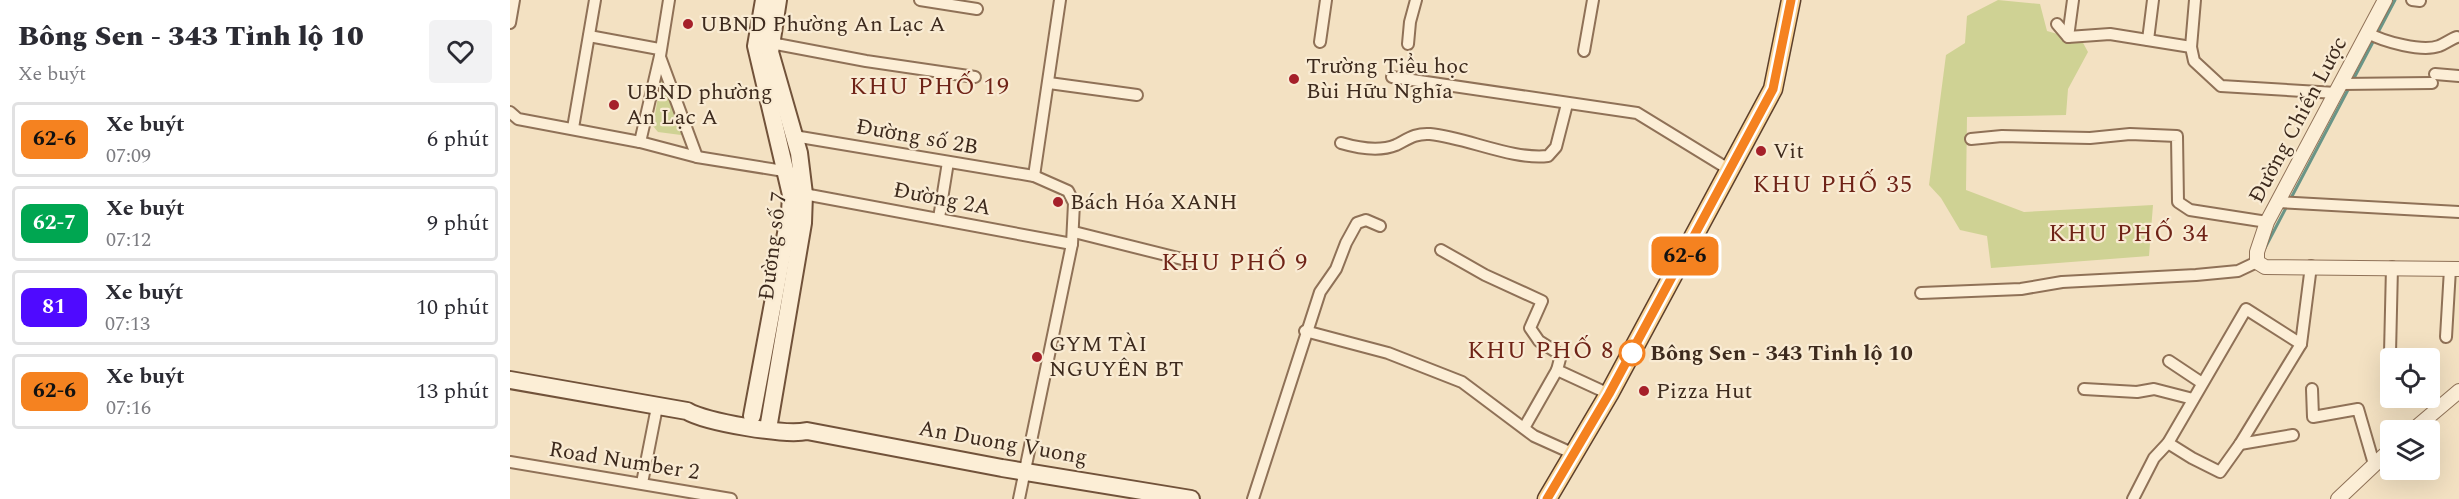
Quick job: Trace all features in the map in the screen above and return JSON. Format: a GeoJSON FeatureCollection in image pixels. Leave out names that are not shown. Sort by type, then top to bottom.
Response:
{"type":"FeatureCollection","features":[{"type":"Feature","properties":{"kind":"main road"},"geometry":{"type":"LineString","coordinates":[[751,421],[790,212],[794,172],[756,46],[764,0]]}},
{"type":"Feature","properties":{"kind":"main road","name":"Đường số 7"},"geometry":{"type":"LineString","coordinates":[[769,424],[802,223],[804,194],[794,172],[794,136],[770,52],[778,0]]}},
{"type":"Feature","properties":{"kind":"main road"},"geometry":{"type":"LineString","coordinates":[[1547,499],[1609,394],[1773,89],[1791,0]]}},
{"type":"Feature","properties":{"kind":"main road","name":"An Duong Vuong"},"geometry":{"type":"LineString","coordinates":[[510,380],[657,407],[687,411],[700,407],[769,424],[795,434],[807,431],[1191,499]]}},
{"type":"Feature","properties":{"kind":"street"},"geometry":{"type":"LineString","coordinates":[[510,23],[514,0]]}},
{"type":"Feature","properties":{"kind":"street"},"geometry":{"type":"LineString","coordinates":[[573,128],[595,0]]}},
{"type":"Feature","properties":{"kind":"street"},"geometry":{"type":"LineString","coordinates":[[640,142],[669,0]]}},
{"type":"Feature","properties":{"kind":"street"},"geometry":{"type":"LineString","coordinates":[[920,0],[977,9]]}},
{"type":"Feature","properties":{"kind":"street"},"geometry":{"type":"LineString","coordinates":[[1034,176],[1060,0]]}},
{"type":"Feature","properties":{"kind":"street"},"geometry":{"type":"LineString","coordinates":[[1320,42],[1326,0]]}},
{"type":"Feature","properties":{"kind":"street"},"geometry":{"type":"LineString","coordinates":[[1408,44],[1410,22],[1416,0]]}},
{"type":"Feature","properties":{"kind":"street"},"geometry":{"type":"LineString","coordinates":[[1584,51],[1593,0]]}},
{"type":"Feature","properties":{"kind":"street"},"geometry":{"type":"LineString","coordinates":[[2068,37],[2073,0]]}},
{"type":"Feature","properties":{"kind":"street"},"geometry":{"type":"LineString","coordinates":[[2148,40],[2153,0]]}},
{"type":"Feature","properties":{"kind":"street"},"geometry":{"type":"LineString","coordinates":[[2195,0],[2191,47],[2194,61],[2221,86],[2338,88],[2359,83],[2459,76]]}},
{"type":"Feature","properties":{"kind":"street","name":"Đường Chiến Lược"},"geometry":{"type":"LineString","coordinates":[[2257,262],[2257,252],[2267,222],[2286,202],[2338,88],[2374,36],[2385,0]]}},
{"type":"Feature","properties":{"kind":"street"},"geometry":{"type":"LineString","coordinates":[[2056,24],[2068,37]]}},
{"type":"Feature","properties":{"kind":"street"},"geometry":{"type":"LineString","coordinates":[[2068,37],[2110,34],[2191,47]]}},
{"type":"Feature","properties":{"kind":"street"},"geometry":{"type":"LineString","coordinates":[[589,36],[659,53]]}},
{"type":"Feature","properties":{"kind":"street"},"geometry":{"type":"LineString","coordinates":[[2374,36],[2428,47],[2438,46],[2457,37]]}},
{"type":"Feature","properties":{"kind":"street"},"geometry":{"type":"LineString","coordinates":[[771,43],[866,61],[975,77]]}},
{"type":"Feature","properties":{"kind":"street"},"geometry":{"type":"LineString","coordinates":[[659,53],[697,157]]}},
{"type":"Feature","properties":{"kind":"street"},"geometry":{"type":"LineString","coordinates":[[1392,77],[1637,113],[1730,170]]}},
{"type":"Feature","properties":{"kind":"street"},"geometry":{"type":"LineString","coordinates":[[1049,83],[1137,94]]}},
{"type":"Feature","properties":{"kind":"street"},"geometry":{"type":"LineString","coordinates":[[1341,143],[1362,149],[1394,146],[1411,135],[1429,134],[1531,158],[1548,156],[1556,147],[1567,104]]}},
{"type":"Feature","properties":{"kind":"street"},"geometry":{"type":"LineString","coordinates":[[510,112],[518,119],[640,142],[697,157],[794,172]]}},
{"type":"Feature","properties":{"kind":"street"},"geometry":{"type":"LineString","coordinates":[[1971,139],[2002,136],[2090,138],[2130,134],[2176,136],[2178,202],[2190,210],[2267,222]]}},
{"type":"Feature","properties":{"kind":"street","name":"Đường số 2B"},"geometry":{"type":"LineString","coordinates":[[794,136],[1034,176],[1068,191],[1074,203],[1074,232]]}},
{"type":"Feature","properties":{"kind":"street"},"geometry":{"type":"LineString","coordinates":[[939,218],[948,162]]}},
{"type":"Feature","properties":{"kind":"street","name":"Đường 2A"},"geometry":{"type":"LineString","coordinates":[[804,194],[1072,244]]}},
{"type":"Feature","properties":{"kind":"street"},"geometry":{"type":"LineString","coordinates":[[2286,202],[2459,212]]}},
{"type":"Feature","properties":{"kind":"street"},"geometry":{"type":"LineString","coordinates":[[1253,499],[1305,332],[1320,292],[1336,269],[1357,222],[1366,220],[1380,226]]}},
{"type":"Feature","properties":{"kind":"street"},"geometry":{"type":"LineString","coordinates":[[1019,499],[1074,232],[1190,261]]}},
{"type":"Feature","properties":{"kind":"street"},"geometry":{"type":"LineString","coordinates":[[1441,250],[1485,275],[1542,301],[1530,328],[1539,341],[1561,355],[1557,370],[1524,428]]}},
{"type":"Feature","properties":{"kind":"street"},"geometry":{"type":"LineString","coordinates":[[1921,293],[2021,289],[2062,282],[2196,275],[2238,271],[2257,262],[2265,267],[2454,269],[2446,337]]}},
{"type":"Feature","properties":{"kind":"street"},"geometry":{"type":"LineString","coordinates":[[2168,443],[2220,472],[2240,444],[2301,344],[2311,266]]}},
{"type":"Feature","properties":{"kind":"street"},"geometry":{"type":"LineString","coordinates":[[2390,348],[2392,267]]}},
{"type":"Feature","properties":{"kind":"street"},"geometry":{"type":"LineString","coordinates":[[2133,499],[2154,458],[2168,443],[2246,309],[2301,344]]}},
{"type":"Feature","properties":{"kind":"street"},"geometry":{"type":"LineString","coordinates":[[1305,332],[1388,353],[1462,382],[1534,436],[1574,453]]}},
{"type":"Feature","properties":{"kind":"street"},"geometry":{"type":"LineString","coordinates":[[2169,361],[2202,383]]}},
{"type":"Feature","properties":{"kind":"street"},"geometry":{"type":"LineString","coordinates":[[1557,370],[1609,394]]}},
{"type":"Feature","properties":{"kind":"street"},"geometry":{"type":"LineString","coordinates":[[2084,389],[2137,392],[2154,389],[2193,399]]}},
{"type":"Feature","properties":{"kind":"street"},"geometry":{"type":"LineString","coordinates":[[2312,389],[2313,417],[2358,410],[2374,464]]}},
{"type":"Feature","properties":{"kind":"street"},"geometry":{"type":"LineString","coordinates":[[2425,420],[2459,391]]}},
{"type":"Feature","properties":{"kind":"street"},"geometry":{"type":"LineString","coordinates":[[642,483],[657,407]]}},
{"type":"Feature","properties":{"kind":"street"},"geometry":{"type":"LineString","coordinates":[[2240,444],[2293,435]]}},
{"type":"Feature","properties":{"kind":"street"},"geometry":{"type":"LineString","coordinates":[[2338,499],[2380,459]]}},
{"type":"Feature","properties":{"kind":"street","name":"Road Number 2"},"geometry":{"type":"LineString","coordinates":[[510,462],[731,499]]}},
{"type":"Feature","properties":{"kind":"green space"},"geometry":{"type":"Polygon","coordinates":[[[1998,0],[2040,4],[2047,31],[2082,41],[2088,52],[2068,89],[2066,115],[1967,117],[1966,190],[2024,212],[2153,205],[2149,256],[1991,268],[1987,236],[1960,230],[1941,198],[1929,185],[1946,55],[1965,43],[1967,16],[1998,0]]]}},
{"type":"Feature","properties":{"kind":"green space"},"geometry":{"type":"Polygon","coordinates":[[[662,74],[684,131],[681,135],[658,132],[653,126],[662,74]]]}},
{"type":"Feature","properties":{"kind":"waterway"},"geometry":{"type":"LineString","coordinates":[[2353,80],[2395,0]]}},
{"type":"Feature","properties":{"kind":"waterway"},"geometry":{"type":"LineString","coordinates":[[2290,200],[2350,86]]}},
{"type":"Feature","properties":{"kind":"waterway"},"geometry":{"type":"LineString","coordinates":[[2265,248],[2287,206]]}},
{"type":"Feature","properties":{"kind":"bus line","name":"62-6"},"geometry":{"type":"LineString","coordinates":[[1547,499],[1609,394],[1689,249],[1773,89],[1791,0]]}},
{"type":"Feature","properties":{"kind":"place","name":"UBND Phường An Lạc A"},"geometry":{"type":"Point","coordinates":[688,24]}},
{"type":"Feature","properties":{"kind":"place","name":"Trường Tiểu học Bùi Hữu Nghĩa"},"geometry":{"type":"Point","coordinates":[1294,79]}},
{"type":"Feature","properties":{"kind":"place","name":"UBND phường An Lạc A"},"geometry":{"type":"Point","coordinates":[614,105]}},
{"type":"Feature","properties":{"kind":"place","name":"Vit"},"geometry":{"type":"Point","coordinates":[1761,151]}},
{"type":"Feature","properties":{"kind":"place","name":"Bách Hóa XANH"},"geometry":{"type":"Point","coordinates":[1058,202]}},
{"type":"Feature","properties":{"kind":"place","name":"Bông Sen - 343 Tỉnh lộ 10"},"geometry":{"type":"Point","coordinates":[1632,353]}},
{"type":"Feature","properties":{"kind":"place","name":"GYM TÀI NGUYÊN BT"},"geometry":{"type":"Point","coordinates":[1037,357]}},
{"type":"Feature","properties":{"kind":"place","name":"Pizza Hut"},"geometry":{"type":"Point","coordinates":[1644,391]}},
{"type":"Feature","properties":{"kind":"district","name":"KHU PHỐ 19"},"geometry":{"type":"Point","coordinates":[930,87]}},
{"type":"Feature","properties":{"kind":"district","name":"KHU PHỐ 35"},"geometry":{"type":"Point","coordinates":[1833,185]}},
{"type":"Feature","properties":{"kind":"district","name":"KHU PHỐ 34"},"geometry":{"type":"Point","coordinates":[2129,234]}},
{"type":"Feature","properties":{"kind":"district","name":"KHU PHỐ 9"},"geometry":{"type":"Point","coordinates":[1235,263]}},
{"type":"Feature","properties":{"kind":"district","name":"KHU PHỐ 8"},"geometry":{"type":"Point","coordinates":[1541,351]}}]}
